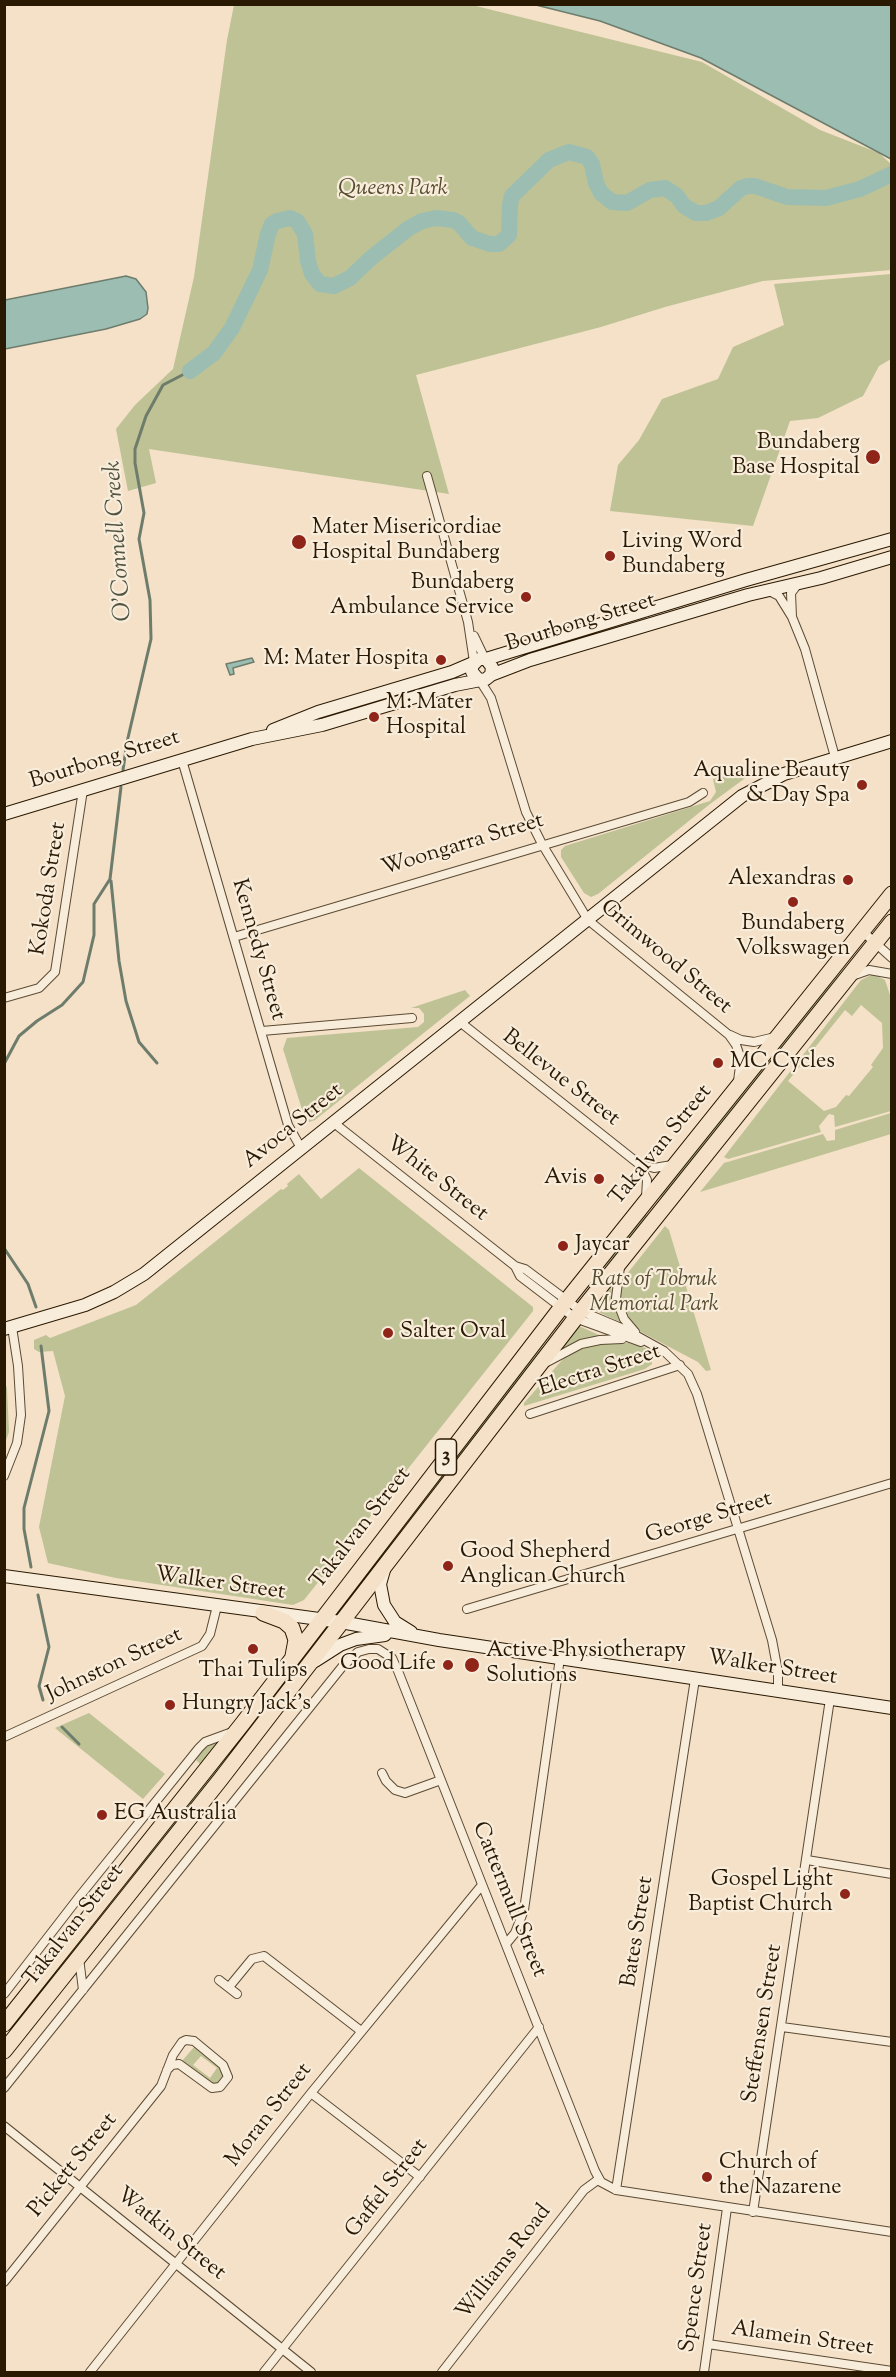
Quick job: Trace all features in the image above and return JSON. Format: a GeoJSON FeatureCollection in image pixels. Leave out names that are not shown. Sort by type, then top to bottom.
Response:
{"type":"FeatureCollection","features":[{"type":"Feature","properties":{"kind":"highway","name":"Takalvan Street"},"geometry":{"type":"LineString","coordinates":[[4,2024],[238,1730],[564,1304],[891,894]]}},
{"type":"Feature","properties":{"kind":"highway","name":"Takalvan Street"},"geometry":{"type":"LineString","coordinates":[[4,2051],[307,1667],[578,1314],[891,922]]}},
{"type":"Feature","properties":{"kind":"highway"},"geometry":{"type":"LineString","coordinates":[[263,1613],[284,1621],[292,1628],[296,1645],[292,1659]]}},
{"type":"Feature","properties":{"kind":"street"},"geometry":{"type":"LineString","coordinates":[[427,476],[479,661],[472,672],[485,677],[492,667],[479,661]]}},
{"type":"Feature","properties":{"kind":"street","name":"Bourbong Street"},"geometry":{"type":"LineString","coordinates":[[252,739],[315,713],[452,672],[479,661],[891,539]]}},
{"type":"Feature","properties":{"kind":"street","name":"Bourbong Street"},"geometry":{"type":"LineString","coordinates":[[4,814],[252,739],[318,726],[760,592],[891,557]]}},
{"type":"Feature","properties":{"kind":"street"},"geometry":{"type":"LineString","coordinates":[[792,617],[792,590],[812,578],[813,570],[803,565]]}},
{"type":"Feature","properties":{"kind":"street"},"geometry":{"type":"LineString","coordinates":[[753,578],[748,582],[749,591],[779,596],[792,617],[804,649],[835,757]]}},
{"type":"Feature","properties":{"kind":"street","name":"Grimwood Street"},"geometry":{"type":"LineString","coordinates":[[485,677],[526,812],[542,844],[588,920],[729,1035],[741,1059],[741,1072],[735,1090]]}},
{"type":"Feature","properties":{"kind":"street"},"geometry":{"type":"LineString","coordinates":[[315,713],[310,718],[310,722],[318,726]]}},
{"type":"Feature","properties":{"kind":"street"},"geometry":{"type":"LineString","coordinates":[[588,920],[742,796],[784,774],[891,741]]}},
{"type":"Feature","properties":{"kind":"street","name":"Kennedy Street"},"geometry":{"type":"LineString","coordinates":[[182,760],[288,1125],[302,1148]]}},
{"type":"Feature","properties":{"kind":"street","name":"Kokoda Street"},"geometry":{"type":"LineString","coordinates":[[4,998],[39,988],[55,972],[83,790]]}},
{"type":"Feature","properties":{"kind":"street","name":"Woongarra Street"},"geometry":{"type":"LineString","coordinates":[[234,937],[689,802],[703,793]]}},
{"type":"Feature","properties":{"kind":"street","name":"Avoca Street"},"geometry":{"type":"LineString","coordinates":[[8,1328],[85,1305],[114,1292],[144,1274],[588,920]]}},
{"type":"Feature","properties":{"kind":"street"},"geometry":{"type":"LineString","coordinates":[[862,931],[891,957]]}},
{"type":"Feature","properties":{"kind":"street"},"geometry":{"type":"LineString","coordinates":[[843,982],[856,973],[868,970],[891,974]]}},
{"type":"Feature","properties":{"kind":"street"},"geometry":{"type":"LineString","coordinates":[[262,1031],[412,1018]]}},
{"type":"Feature","properties":{"kind":"street","name":"Bellevue Street"},"geometry":{"type":"LineString","coordinates":[[459,1022],[639,1164]]}},
{"type":"Feature","properties":{"kind":"street","name":"Grimwood Street"},"geometry":{"type":"LineString","coordinates":[[729,1035],[754,1042],[779,1035]]}},
{"type":"Feature","properties":{"kind":"street","name":"White Street"},"geometry":{"type":"LineString","coordinates":[[334,1123],[515,1266],[520,1276],[578,1314]]}},
{"type":"Feature","properties":{"kind":"street"},"geometry":{"type":"LineString","coordinates":[[639,1164],[649,1168],[663,1168],[678,1161]]}},
{"type":"Feature","properties":{"kind":"street"},"geometry":{"type":"LineString","coordinates":[[639,1164],[647,1180],[645,1202]]}},
{"type":"Feature","properties":{"kind":"street"},"geometry":{"type":"LineString","coordinates":[[627,1253],[617,1276],[616,1298],[628,1325],[641,1340]]}},
{"type":"Feature","properties":{"kind":"street"},"geometry":{"type":"LineString","coordinates":[[578,1314],[655,1347],[681,1365],[688,1374],[697,1394],[776,1653],[777,1691]]}},
{"type":"Feature","properties":{"kind":"street"},"geometry":{"type":"LineString","coordinates":[[4,1476],[17,1443],[21,1415],[18,1366],[8,1328]]}},
{"type":"Feature","properties":{"kind":"street"},"geometry":{"type":"LineString","coordinates":[[535,1371],[557,1355],[581,1344],[611,1339],[641,1340]]}},
{"type":"Feature","properties":{"kind":"street","name":"Electra Street"},"geometry":{"type":"LineString","coordinates":[[530,1414],[681,1365]]}},
{"type":"Feature","properties":{"kind":"street","name":"George Street"},"geometry":{"type":"LineString","coordinates":[[467,1609],[891,1482]]}},
{"type":"Feature","properties":{"kind":"street"},"geometry":{"type":"LineString","coordinates":[[388,1561],[380,1584],[381,1598],[388,1614],[403,1628],[439,1640]]}},
{"type":"Feature","properties":{"kind":"street","name":"Walker Street"},"geometry":{"type":"LineString","coordinates":[[4,1576],[263,1613],[321,1619],[439,1640],[891,1708]]}},
{"type":"Feature","properties":{"kind":"street","name":"Johnston Street"},"geometry":{"type":"LineString","coordinates":[[4,1737],[202,1646],[210,1634],[217,1606]]}},
{"type":"Feature","properties":{"kind":"street"},"geometry":{"type":"LineString","coordinates":[[307,1667],[326,1653],[356,1639],[410,1635]]}},
{"type":"Feature","properties":{"kind":"street","name":"Cattermull Street"},"geometry":{"type":"LineString","coordinates":[[369,1648],[382,1651],[395,1664],[599,2179]]}},
{"type":"Feature","properties":{"kind":"street","name":"Takalvan Street"},"geometry":{"type":"LineString","coordinates":[[4,2088],[329,1681],[354,1655],[369,1648]]}},
{"type":"Feature","properties":{"kind":"street"},"geometry":{"type":"LineString","coordinates":[[506,1944],[515,1932],[524,1910],[560,1658]]}},
{"type":"Feature","properties":{"kind":"street","name":"Bates Street"},"geometry":{"type":"LineString","coordinates":[[616,2190],[695,1679]]}},
{"type":"Feature","properties":{"kind":"street","name":"Steffensen Street"},"geometry":{"type":"LineString","coordinates":[[753,2211],[830,1699]]}},
{"type":"Feature","properties":{"kind":"street","name":"Takalvan Street"},"geometry":{"type":"LineString","coordinates":[[4,1994],[73,1904],[199,1748],[205,1742],[238,1730]]}},
{"type":"Feature","properties":{"kind":"street"},"geometry":{"type":"LineString","coordinates":[[382,1773],[395,1790],[405,1793],[441,1780]]}},
{"type":"Feature","properties":{"kind":"street"},"geometry":{"type":"LineString","coordinates":[[807,1860],[891,1874]]}},
{"type":"Feature","properties":{"kind":"street","name":"Moran Street"},"geometry":{"type":"LineString","coordinates":[[90,2373],[311,2093],[482,1885]]}},
{"type":"Feature","properties":{"kind":"street"},"geometry":{"type":"LineString","coordinates":[[229,1987],[252,1959],[264,1956],[361,2031]]}},
{"type":"Feature","properties":{"kind":"street"},"geometry":{"type":"LineString","coordinates":[[79,1958],[83,1990]]}},
{"type":"Feature","properties":{"kind":"street"},"geometry":{"type":"LineString","coordinates":[[219,1980],[237,1994]]}},
{"type":"Feature","properties":{"kind":"street","name":"Gaffel Street"},"geometry":{"type":"LineString","coordinates":[[264,2373],[539,2027]]}},
{"type":"Feature","properties":{"kind":"street"},"geometry":{"type":"LineString","coordinates":[[782,2027],[891,2042]]}},
{"type":"Feature","properties":{"kind":"street","name":"Pickett Street"},"geometry":{"type":"LineString","coordinates":[[4,2282],[161,2086],[167,2070],[175,2050],[182,2042],[189,2040],[224,2065],[228,2077],[220,2087],[212,2088],[179,2064],[172,2065],[167,2070]]}},
{"type":"Feature","properties":{"kind":"street"},"geometry":{"type":"LineString","coordinates":[[311,2093],[420,2177]]}},
{"type":"Feature","properties":{"kind":"street","name":"Watkin Street"},"geometry":{"type":"LineString","coordinates":[[4,2126],[311,2373]]}},
{"type":"Feature","properties":{"kind":"street"},"geometry":{"type":"LineString","coordinates":[[599,2179],[604,2185],[616,2190],[891,2232]]}},
{"type":"Feature","properties":{"kind":"street","name":"Williams Road"},"geometry":{"type":"LineString","coordinates":[[442,2373],[584,2190],[599,2179]]}},
{"type":"Feature","properties":{"kind":"street","name":"Spence Street"},"geometry":{"type":"LineString","coordinates":[[704,2373],[727,2208]]}},
{"type":"Feature","properties":{"kind":"street","name":"Alamein Street"},"geometry":{"type":"LineString","coordinates":[[708,2344],[891,2371]]}},
{"type":"Feature","properties":{"kind":"green space","name":"Queens Park"},"geometry":{"type":"Polygon","coordinates":[[[234,5],[472,5],[702,62],[820,130],[879,153],[891,164],[891,270],[763,281],[601,327],[416,375],[449,494],[149,449],[156,483],[128,491],[116,429],[135,405],[173,369],[194,277],[227,40],[234,5]]]}},
{"type":"Feature","properties":{"kind":"green space"},"geometry":{"type":"Polygon","coordinates":[[[891,274],[891,359],[879,366],[863,396],[818,418],[790,421],[753,526],[610,511],[618,465],[639,440],[662,399],[718,379],[733,347],[784,325],[774,284],[891,274]]]}},
{"type":"Feature","properties":{"kind":"green space"},"geometry":{"type":"Polygon","coordinates":[[[763,765],[710,804],[598,894],[591,897],[584,893],[561,857],[561,850],[565,846],[710,801],[716,792],[713,779],[763,765]]]}},
{"type":"Feature","properties":{"kind":"green space"},"geometry":{"type":"Polygon","coordinates":[[[861,950],[664,1199],[658,1194],[799,1019],[861,950]]]}},
{"type":"Feature","properties":{"kind":"green space"},"geometry":{"type":"Polygon","coordinates":[[[873,974],[885,980],[891,998],[891,1111],[835,1127],[834,1115],[829,1114],[819,1126],[821,1132],[728,1159],[724,1157],[861,980],[873,974]],[[861,1005],[852,1016],[845,1010],[788,1081],[824,1111],[836,1107],[846,1095],[849,1096],[873,1067],[871,1065],[883,1048],[882,1023],[861,1005]]]}},
{"type":"Feature","properties":{"kind":"green space"},"geometry":{"type":"Polygon","coordinates":[[[465,990],[470,996],[315,1120],[309,1122],[305,1119],[283,1049],[287,1038],[418,1027],[424,1022],[424,1014],[419,1008],[411,1008],[465,990]]]}},
{"type":"Feature","properties":{"kind":"green space"},"geometry":{"type":"Polygon","coordinates":[[[891,1113],[891,1134],[700,1192],[724,1163],[823,1134],[827,1141],[835,1140],[835,1130],[891,1113]]]}},
{"type":"Feature","properties":{"kind":"green space"},"geometry":{"type":"Polygon","coordinates":[[[359,1168],[533,1307],[533,1311],[304,1600],[293,1605],[116,1578],[48,1563],[39,1527],[65,1396],[53,1351],[39,1352],[34,1349],[34,1340],[46,1335],[50,1338],[136,1305],[281,1189],[288,1186],[287,1184],[299,1174],[321,1199],[359,1168]]]}},
{"type":"Feature","properties":{"kind":"green space"},"geometry":{"type":"Polygon","coordinates":[[[644,1213],[649,1217],[580,1295],[644,1213]]]}},
{"type":"Feature","properties":{"kind":"green space","name":"Rats of Tobruk Memorial Park"},"geometry":{"type":"Polygon","coordinates":[[[665,1226],[669,1230],[711,1370],[706,1371],[698,1362],[639,1331],[624,1311],[620,1297],[623,1279],[665,1226]]]}},
{"type":"Feature","properties":{"kind":"green space"},"geometry":{"type":"Polygon","coordinates":[[[611,1287],[615,1308],[622,1323],[592,1309],[611,1287]]]}},
{"type":"Feature","properties":{"kind":"green space"},"geometry":{"type":"Polygon","coordinates":[[[579,1326],[599,1335],[562,1349],[562,1348],[579,1326]]]}},
{"type":"Feature","properties":{"kind":"green space"},"geometry":{"type":"Polygon","coordinates":[[[559,1328],[426,1504],[357,1587],[355,1585],[489,1410],[559,1328]]]}},
{"type":"Feature","properties":{"kind":"green space"},"geometry":{"type":"Polygon","coordinates":[[[615,1342],[646,1348],[652,1354],[652,1364],[645,1369],[524,1406],[524,1403],[564,1358],[585,1346],[615,1342]]]}},
{"type":"Feature","properties":{"kind":"green space"},"geometry":{"type":"Polygon","coordinates":[[[4,1380],[7,1388],[9,1432],[5,1443],[4,1380]]]}},
{"type":"Feature","properties":{"kind":"green space"},"geometry":{"type":"Polygon","coordinates":[[[311,1649],[313,1650],[174,1829],[98,1916],[232,1751],[311,1649]]]}},
{"type":"Feature","properties":{"kind":"green space"},"geometry":{"type":"Polygon","coordinates":[[[89,1713],[165,1774],[143,1799],[55,1728],[89,1713]]]}},
{"type":"Feature","properties":{"kind":"green space"},"geometry":{"type":"Polygon","coordinates":[[[220,1740],[203,1763],[200,1764],[196,1760],[204,1748],[220,1740]]]}},
{"type":"Feature","properties":{"kind":"green space"},"geometry":{"type":"Polygon","coordinates":[[[98,1890],[97,1896],[85,1910],[83,1902],[85,1897],[98,1890]]]}},
{"type":"Feature","properties":{"kind":"green space"},"geometry":{"type":"Polygon","coordinates":[[[195,2046],[225,2073],[221,2082],[214,2085],[182,2061],[195,2046]],[[201,2056],[193,2065],[210,2078],[217,2068],[201,2056]]]}},
{"type":"Feature","properties":{"kind":"water"},"geometry":{"type":"Polygon","coordinates":[[[536,5],[891,5],[891,159],[701,58],[600,21],[536,5]]]}},
{"type":"Feature","properties":{"kind":"water"},"geometry":{"type":"Polygon","coordinates":[[[126,276],[136,279],[146,292],[147,314],[140,319],[106,329],[5,349],[5,300],[126,276]]]}},
{"type":"Feature","properties":{"kind":"water"},"geometry":{"type":"Polygon","coordinates":[[[252,658],[254,662],[233,668],[234,674],[230,675],[226,664],[252,658]]]}},
{"type":"Feature","properties":{"kind":"waterway","name":"O'Connell Creek"},"geometry":{"type":"LineString","coordinates":[[190,371],[214,353],[232,328],[260,270],[272,224],[277,221],[290,218],[297,221],[305,234],[312,274],[320,284],[334,286],[350,278],[371,258],[409,228],[422,221],[436,218],[453,220],[459,223],[472,238],[490,244],[499,244],[509,235],[512,196],[549,160],[569,152],[587,157],[592,164],[596,183],[601,193],[612,202],[627,203],[650,190],[665,188],[677,196],[684,206],[696,213],[706,213],[719,208],[741,188],[748,186],[755,186],[787,197],[826,198],[860,189],[892,174]]}},
{"type":"Feature","properties":{"kind":"waterway","name":"O'Connell Creek"},"geometry":{"type":"LineString","coordinates":[[123,770],[127,742],[151,639],[150,600],[139,539],[144,513],[135,463],[135,449],[146,416],[163,385],[190,371]]}},
{"type":"Feature","properties":{"kind":"waterway","name":"O'Connell Creek"},"geometry":{"type":"LineString","coordinates":[[4,1064],[19,1036],[62,1005],[83,982],[94,935],[94,904],[110,879],[121,787]]}},
{"type":"Feature","properties":{"kind":"waterway"},"geometry":{"type":"LineString","coordinates":[[111,881],[119,961],[126,1001],[139,1042],[157,1063]]}},
{"type":"Feature","properties":{"kind":"waterway","name":"O'Connell Creek"},"geometry":{"type":"LineString","coordinates":[[4,1248],[28,1284],[36,1307]]}},
{"type":"Feature","properties":{"kind":"waterway","name":"O'Connell Creek"},"geometry":{"type":"LineString","coordinates":[[31,1567],[24,1529],[24,1508],[49,1411],[41,1346]]}},
{"type":"Feature","properties":{"kind":"waterway","name":"O'Connell Creek"},"geometry":{"type":"LineString","coordinates":[[38,1595],[49,1647],[39,1686],[43,1700]]}},
{"type":"Feature","properties":{"kind":"waterway","name":"O'Connell Creek"},"geometry":{"type":"LineString","coordinates":[[62,1727],[79,1744]]}},
{"type":"Feature","properties":{"kind":"place","name":"Bundaberg Base Hospital"},"geometry":{"type":"Point","coordinates":[873,457]}},
{"type":"Feature","properties":{"kind":"place","name":"Mater Misericordiae Hospital Bundaberg"},"geometry":{"type":"Point","coordinates":[299,542]}},
{"type":"Feature","properties":{"kind":"place","name":"Living Word Bundaberg"},"geometry":{"type":"Point","coordinates":[610,556]}},
{"type":"Feature","properties":{"kind":"place","name":"Bundaberg Ambulance Service"},"geometry":{"type":"Point","coordinates":[526,597]}},
{"type":"Feature","properties":{"kind":"place","name":"M: Mater Hospita"},"geometry":{"type":"Point","coordinates":[441,660]}},
{"type":"Feature","properties":{"kind":"place","name":"M: Mater Hospital"},"geometry":{"type":"Point","coordinates":[374,717]}},
{"type":"Feature","properties":{"kind":"place","name":"Aqualine Beauty & Day Spa"},"geometry":{"type":"Point","coordinates":[862,785]}},
{"type":"Feature","properties":{"kind":"place","name":"Alexandras"},"geometry":{"type":"Point","coordinates":[848,880]}},
{"type":"Feature","properties":{"kind":"place","name":"Bundaberg Volkswagen"},"geometry":{"type":"Point","coordinates":[793,902]}},
{"type":"Feature","properties":{"kind":"place","name":"MC Cycles"},"geometry":{"type":"Point","coordinates":[718,1063]}},
{"type":"Feature","properties":{"kind":"place","name":"Avis"},"geometry":{"type":"Point","coordinates":[599,1179]}},
{"type":"Feature","properties":{"kind":"place","name":"Jaycar"},"geometry":{"type":"Point","coordinates":[563,1246]}},
{"type":"Feature","properties":{"kind":"place","name":"Salter Oval"},"geometry":{"type":"Point","coordinates":[388,1333]}},
{"type":"Feature","properties":{"kind":"place","name":"Good Shepherd Anglican Church"},"geometry":{"type":"Point","coordinates":[448,1566]}},
{"type":"Feature","properties":{"kind":"place","name":"Thai Tulips"},"geometry":{"type":"Point","coordinates":[253,1649]}},
{"type":"Feature","properties":{"kind":"place","name":"Good Life"},"geometry":{"type":"Point","coordinates":[448,1665]}},
{"type":"Feature","properties":{"kind":"place","name":"Active Physiotherapy Solutions"},"geometry":{"type":"Point","coordinates":[472,1665]}},
{"type":"Feature","properties":{"kind":"place","name":"Hungry Jack's"},"geometry":{"type":"Point","coordinates":[170,1705]}},
{"type":"Feature","properties":{"kind":"place","name":"EG Australia"},"geometry":{"type":"Point","coordinates":[102,1815]}},
{"type":"Feature","properties":{"kind":"place","name":"Gospel Light Baptist Church"},"geometry":{"type":"Point","coordinates":[845,1894]}},
{"type":"Feature","properties":{"kind":"place","name":"Church of the Nazarene"},"geometry":{"type":"Point","coordinates":[707,2177]}}]}
